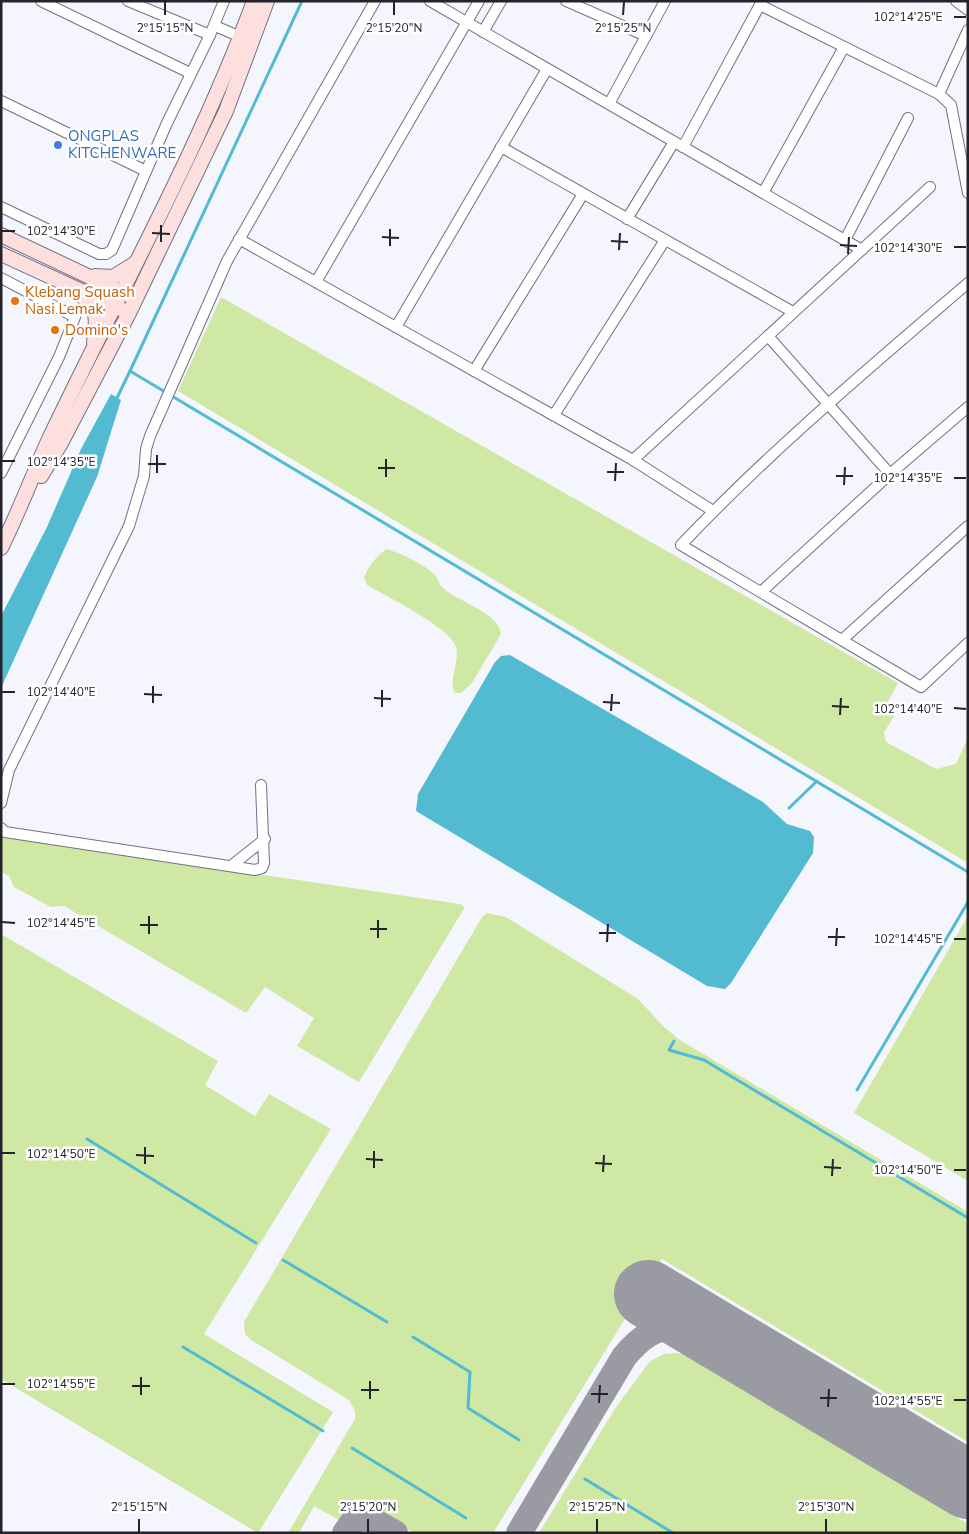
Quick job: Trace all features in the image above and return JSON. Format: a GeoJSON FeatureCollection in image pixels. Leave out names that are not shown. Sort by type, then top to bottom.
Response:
{"type":"FeatureCollection","features":[{"type":"Feature","properties":{"kind":"main road"},"geometry":{"type":"LineString","coordinates":[[1,548],[50,438],[187,160],[241,37],[254,1]]}},
{"type":"Feature","properties":{"kind":"main road"},"geometry":{"type":"LineString","coordinates":[[18,513],[61,443],[128,313],[226,111],[267,1]]}},
{"type":"Feature","properties":{"kind":"main road"},"geometry":{"type":"LineString","coordinates":[[1,235],[135,298]]}},
{"type":"Feature","properties":{"kind":"main road"},"geometry":{"type":"LineString","coordinates":[[1,254],[128,313]]}},
{"type":"Feature","properties":{"kind":"main road"},"geometry":{"type":"LineString","coordinates":[[75,271],[108,278],[120,275],[139,258]]}},
{"type":"Feature","properties":{"kind":"main road"},"geometry":{"type":"LineString","coordinates":[[74,289],[91,304],[95,312],[93,353]]}},
{"type":"Feature","properties":{"kind":"street"},"geometry":{"type":"LineString","coordinates":[[128,1],[212,30],[241,37]]}},
{"type":"Feature","properties":{"kind":"street"},"geometry":{"type":"LineString","coordinates":[[1,207],[99,254],[106,254],[112,250],[224,1]]}},
{"type":"Feature","properties":{"kind":"street"},"geometry":{"type":"LineString","coordinates":[[1,803],[9,770],[129,526],[144,476],[146,449],[216,283],[374,1]]}},
{"type":"Feature","properties":{"kind":"street"},"geometry":{"type":"LineString","coordinates":[[430,1],[862,250]]}},
{"type":"Feature","properties":{"kind":"street"},"geometry":{"type":"LineString","coordinates":[[316,282],[479,1]]}},
{"type":"Feature","properties":{"kind":"street"},"geometry":{"type":"LineString","coordinates":[[484,32],[501,1]]}},
{"type":"Feature","properties":{"kind":"street"},"geometry":{"type":"LineString","coordinates":[[566,1],[646,36]]}},
{"type":"Feature","properties":{"kind":"street"},"geometry":{"type":"LineString","coordinates":[[609,104],[664,1]]}},
{"type":"Feature","properties":{"kind":"street"},"geometry":{"type":"LineString","coordinates":[[956,1],[968,10]]}},
{"type":"Feature","properties":{"kind":"street"},"geometry":{"type":"LineString","coordinates":[[42,2],[190,73]]}},
{"type":"Feature","properties":{"kind":"street"},"geometry":{"type":"LineString","coordinates":[[627,219],[679,145],[761,3],[938,94],[951,106],[964,158],[968,193]]}},
{"type":"Feature","properties":{"kind":"street"},"geometry":{"type":"LineString","coordinates":[[938,94],[968,30]]}},
{"type":"Feature","properties":{"kind":"street"},"geometry":{"type":"LineString","coordinates":[[763,193],[844,46]]}},
{"type":"Feature","properties":{"kind":"street"},"geometry":{"type":"LineString","coordinates":[[396,327],[547,68]]}},
{"type":"Feature","properties":{"kind":"street"},"geometry":{"type":"LineString","coordinates":[[1,101],[146,171]]}},
{"type":"Feature","properties":{"kind":"street"},"geometry":{"type":"LineString","coordinates":[[845,240],[908,118]]}},
{"type":"Feature","properties":{"kind":"street"},"geometry":{"type":"LineString","coordinates":[[501,148],[793,312]]}},
{"type":"Feature","properties":{"kind":"street"},"geometry":{"type":"LineString","coordinates":[[633,460],[930,187]]}},
{"type":"Feature","properties":{"kind":"street"},"geometry":{"type":"LineString","coordinates":[[474,371],[583,194]]}},
{"type":"Feature","properties":{"kind":"street"},"geometry":{"type":"LineString","coordinates":[[239,239],[633,460],[713,511]]}},
{"type":"Feature","properties":{"kind":"street"},"geometry":{"type":"LineString","coordinates":[[554,416],[665,240]]}},
{"type":"Feature","properties":{"kind":"street"},"geometry":{"type":"LineString","coordinates":[[1,278],[75,317],[59,357],[1,473]]}},
{"type":"Feature","properties":{"kind":"street"},"geometry":{"type":"LineString","coordinates":[[968,283],[827,404],[713,511],[681,545],[921,687],[968,643]]}},
{"type":"Feature","properties":{"kind":"street"},"geometry":{"type":"LineString","coordinates":[[768,336],[890,474]]}},
{"type":"Feature","properties":{"kind":"street"},"geometry":{"type":"LineString","coordinates":[[761,592],[890,474],[968,406]]}},
{"type":"Feature","properties":{"kind":"street"},"geometry":{"type":"LineString","coordinates":[[842,640],[968,526]]}},
{"type":"Feature","properties":{"kind":"street"},"geometry":{"type":"LineString","coordinates":[[1,828],[5,832],[255,870],[262,868],[264,863],[261,785]]}},
{"type":"Feature","properties":{"kind":"street"},"geometry":{"type":"LineString","coordinates":[[231,866],[264,839]]}},
{"type":"Feature","properties":{"kind":"green space"},"geometry":{"type":"Polygon","coordinates":[[[221,297],[898,683],[887,703],[897,712],[884,732],[886,742],[936,769],[956,764],[968,738],[968,863],[178,391],[221,297]]]}},
{"type":"Feature","properties":{"kind":"green space"},"geometry":{"type":"Polygon","coordinates":[[[386,549],[405,556],[430,570],[442,587],[485,613],[499,626],[501,634],[472,683],[461,693],[455,693],[453,688],[457,653],[452,640],[431,622],[367,585],[364,577],[366,573],[379,555],[386,549]]]}},
{"type":"Feature","properties":{"kind":"green space"},"geometry":{"type":"Polygon","coordinates":[[[1,836],[460,904],[465,907],[359,1082],[297,1046],[314,1018],[265,987],[246,1013],[64,906],[51,907],[14,887],[9,876],[1,872],[1,836]]]}},
{"type":"Feature","properties":{"kind":"green space"},"geometry":{"type":"Polygon","coordinates":[[[487,913],[506,917],[638,999],[664,1027],[680,1040],[968,1212],[968,1442],[662,1259],[493,1533],[414,1533],[363,1504],[352,1504],[339,1520],[314,1506],[299,1533],[288,1533],[355,1419],[355,1411],[349,1400],[251,1340],[245,1334],[244,1322],[482,917],[487,913]]]}},
{"type":"Feature","properties":{"kind":"green space"},"geometry":{"type":"Polygon","coordinates":[[[968,916],[968,1181],[854,1113],[968,916]]]}},
{"type":"Feature","properties":{"kind":"green space"},"geometry":{"type":"Polygon","coordinates":[[[1,934],[218,1061],[205,1085],[255,1116],[269,1094],[331,1129],[204,1334],[333,1412],[258,1533],[1,1379],[1,934]]]}},
{"type":"Feature","properties":{"kind":"green space"},"geometry":{"type":"Polygon","coordinates":[[[664,1354],[684,1354],[968,1524],[968,1533],[539,1533],[616,1407],[650,1361],[664,1354]]]}},
{"type":"Feature","properties":{"kind":"water"},"geometry":{"type":"Polygon","coordinates":[[[111,394],[121,400],[97,477],[1,688],[1,616],[47,527],[81,449],[111,394]]]}},
{"type":"Feature","properties":{"kind":"water"},"geometry":{"type":"Polygon","coordinates":[[[510,655],[763,802],[787,824],[810,831],[814,837],[813,853],[731,983],[725,989],[707,986],[416,811],[418,794],[495,662],[501,656],[510,655]]]}},
{"type":"Feature","properties":{"kind":"waterway"},"geometry":{"type":"LineString","coordinates":[[302,1],[130,371],[968,872]]}},
{"type":"Feature","properties":{"kind":"waterway"},"geometry":{"type":"LineString","coordinates":[[116,400],[130,371]]}},
{"type":"Feature","properties":{"kind":"waterway"},"geometry":{"type":"LineString","coordinates":[[789,808],[817,781]]}},
{"type":"Feature","properties":{"kind":"waterway"},"geometry":{"type":"LineString","coordinates":[[857,1090],[968,902]]}},
{"type":"Feature","properties":{"kind":"waterway"},"geometry":{"type":"LineString","coordinates":[[674,1041],[669,1050],[704,1060],[968,1218]]}},
{"type":"Feature","properties":{"kind":"waterway"},"geometry":{"type":"LineString","coordinates":[[87,1139],[256,1243]]}},
{"type":"Feature","properties":{"kind":"waterway"},"geometry":{"type":"LineString","coordinates":[[283,1260],[387,1322]]}},
{"type":"Feature","properties":{"kind":"waterway"},"geometry":{"type":"LineString","coordinates":[[413,1337],[470,1372],[468,1408],[519,1440]]}},
{"type":"Feature","properties":{"kind":"waterway"},"geometry":{"type":"LineString","coordinates":[[183,1347],[323,1431]]}},
{"type":"Feature","properties":{"kind":"waterway"},"geometry":{"type":"LineString","coordinates":[[352,1448],[466,1518]]}},
{"type":"Feature","properties":{"kind":"waterway"},"geometry":{"type":"LineString","coordinates":[[585,1479],[673,1533]]}},
{"type":"Feature","properties":{"kind":"taxiway"},"geometry":{"type":"LineString","coordinates":[[519,1533],[624,1357],[637,1343],[649,1334],[673,1327],[699,1331],[730,1343]]}},
{"type":"Feature","properties":{"kind":"taxiway"},"geometry":{"type":"LineString","coordinates":[[345,1533],[355,1519],[365,1516],[395,1533]]}},
{"type":"Feature","properties":{"kind":"runway"},"geometry":{"type":"LineString","coordinates":[[648,1294],[968,1485]]}},
{"type":"Feature","properties":{"kind":"place","name":"ONGPLAS KITCHENWARE"},"geometry":{"type":"Point","coordinates":[58,145]}},
{"type":"Feature","properties":{"kind":"place","name":"Klebang Squash Nasi Lemak"},"geometry":{"type":"Point","coordinates":[15,301]}},
{"type":"Feature","properties":{"kind":"place","name":"Domino's"},"geometry":{"type":"Point","coordinates":[55,330]}}]}
